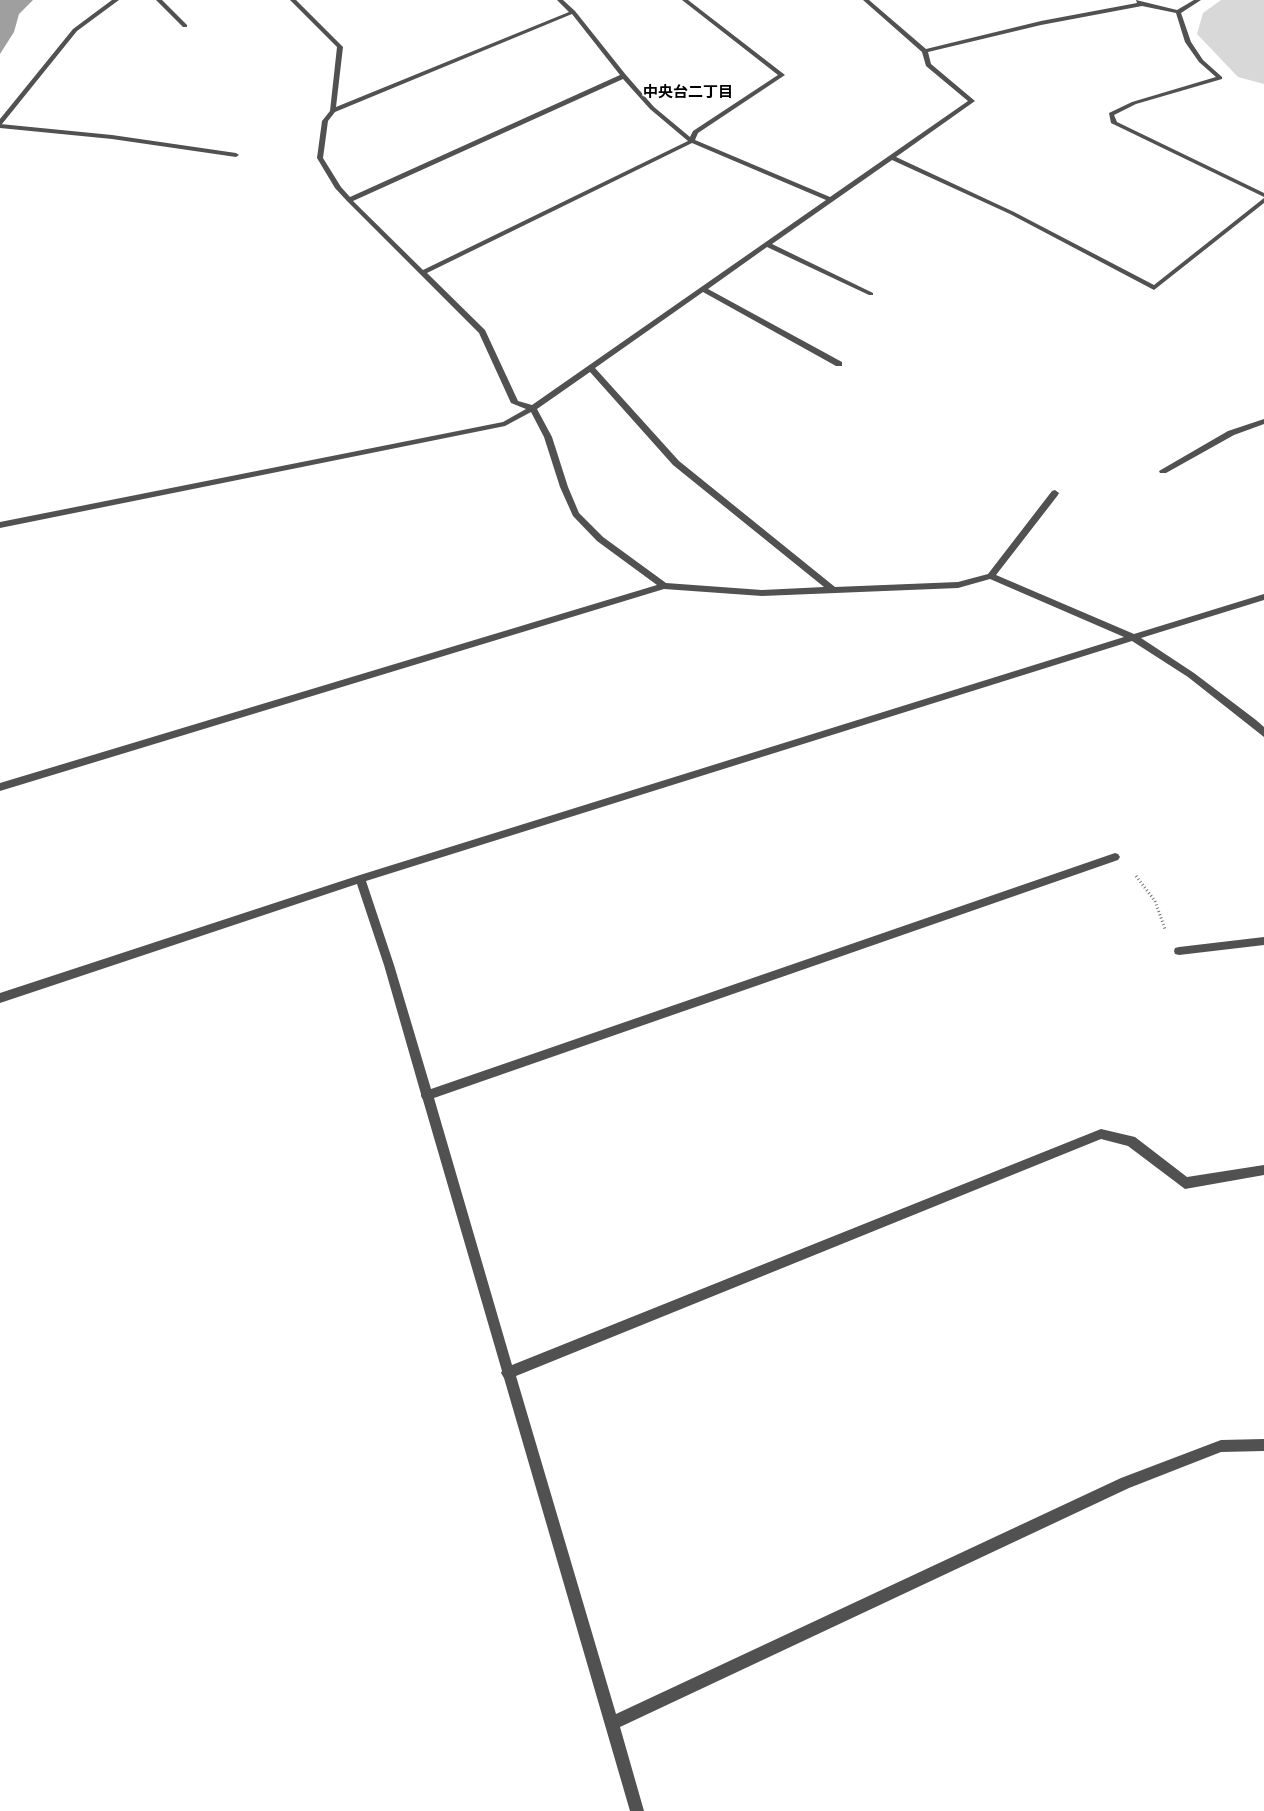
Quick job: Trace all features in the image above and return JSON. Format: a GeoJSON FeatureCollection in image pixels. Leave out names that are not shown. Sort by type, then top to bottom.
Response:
{"type":"FeatureCollection","features":[{"type":"Feature","properties":{"kind":"street"},"geometry":{"type":"LineString","coordinates":[[102,0],[106,6]]}},
{"type":"Feature","properties":{"kind":"street"},"geometry":{"type":"LineString","coordinates":[[0,124],[61,45],[75,30],[116,0]]}},
{"type":"Feature","properties":{"kind":"street"},"geometry":{"type":"LineString","coordinates":[[159,0],[185,26]]}},
{"type":"Feature","properties":{"kind":"street"},"geometry":{"type":"LineString","coordinates":[[293,0],[340,47],[333,111]]}},
{"type":"Feature","properties":{"kind":"street"},"geometry":{"type":"LineString","coordinates":[[560,0],[573,12],[652,108],[692,141],[829,199]]}},
{"type":"Feature","properties":{"kind":"street"},"geometry":{"type":"LineString","coordinates":[[424,272],[692,141],[695,132],[782,75],[685,0]]}},
{"type":"Feature","properties":{"kind":"street"},"geometry":{"type":"LineString","coordinates":[[0,526],[334,457],[505,424],[533,408],[768,245],[829,199],[893,158],[972,101],[928,65],[925,50],[866,0]]}},
{"type":"Feature","properties":{"kind":"street"},"geometry":{"type":"LineString","coordinates":[[925,50],[1140,2],[1178,12],[1198,0]]}},
{"type":"Feature","properties":{"kind":"street"},"geometry":{"type":"LineString","coordinates":[[573,12],[333,111],[325,121],[320,158],[338,188],[349,200],[424,272],[482,332],[515,403],[533,408],[548,437],[564,488],[576,514],[600,539],[664,586]]}},
{"type":"Feature","properties":{"kind":"street"},"geometry":{"type":"LineString","coordinates":[[1178,12],[1188,42],[1201,61],[1220,78],[1134,103],[1110,114],[1114,123],[1264,195]]}},
{"type":"Feature","properties":{"kind":"street"},"geometry":{"type":"LineString","coordinates":[[349,200],[624,76]]}},
{"type":"Feature","properties":{"kind":"street"},"geometry":{"type":"LineString","coordinates":[[0,124],[112,136],[236,155]]}},
{"type":"Feature","properties":{"kind":"street"},"geometry":{"type":"LineString","coordinates":[[893,158],[1012,213],[1154,288],[1264,200]]}},
{"type":"Feature","properties":{"kind":"street"},"geometry":{"type":"LineString","coordinates":[[768,245],[871,294]]}},
{"type":"Feature","properties":{"kind":"street"},"geometry":{"type":"LineString","coordinates":[[704,290],[839,364]]}},
{"type":"Feature","properties":{"kind":"street"},"geometry":{"type":"LineString","coordinates":[[591,369],[676,463],[832,590]]}},
{"type":"Feature","properties":{"kind":"street"},"geometry":{"type":"LineString","coordinates":[[1163,471],[1231,433],[1264,421]]}},
{"type":"Feature","properties":{"kind":"street"},"geometry":{"type":"LineString","coordinates":[[0,787],[664,586],[762,593],[958,585],[991,576],[1055,493]]}},
{"type":"Feature","properties":{"kind":"street"},"geometry":{"type":"LineString","coordinates":[[991,576],[1134,638],[1191,675],[1253,722],[1264,733]]}},
{"type":"Feature","properties":{"kind":"street"},"geometry":{"type":"LineString","coordinates":[[0,998],[360,879],[1264,598]]}},
{"type":"Feature","properties":{"kind":"street"},"geometry":{"type":"LineString","coordinates":[[426,1096],[1115,857]]}},
{"type":"Feature","properties":{"kind":"street"},"geometry":{"type":"LineString","coordinates":[[360,879],[388,965],[637,1811]]}},
{"type":"Feature","properties":{"kind":"street"},"geometry":{"type":"LineString","coordinates":[[1179,951],[1264,941]]}},
{"type":"Feature","properties":{"kind":"street"},"geometry":{"type":"LineString","coordinates":[[507,1373],[1101,1134],[1131,1141],[1185,1183],[1264,1170]]}},
{"type":"Feature","properties":{"kind":"street"},"geometry":{"type":"LineString","coordinates":[[612,1724],[1126,1483],[1221,1446],[1264,1445]]}},
{"type":"Feature","properties":{"kind":"path"},"geometry":{"type":"LineString","coordinates":[[1115,857],[1136,876],[1155,901],[1163,926],[1179,951]]}},
{"type":"Feature","properties":{"kind":"shaded area"},"geometry":{"type":"Polygon","coordinates":[[[0,0],[33,0],[19,14],[14,32],[0,54],[0,0]]]}},
{"type":"Feature","properties":{"kind":"shaded area"},"geometry":{"type":"Polygon","coordinates":[[[1221,0],[1264,0],[1264,84],[1238,77],[1197,34],[1203,13],[1221,0]]]}},
{"type":"Feature","properties":{"kind":"district","name":"中央台二丁目"},"geometry":{"type":"Point","coordinates":[688,93]}}]}
